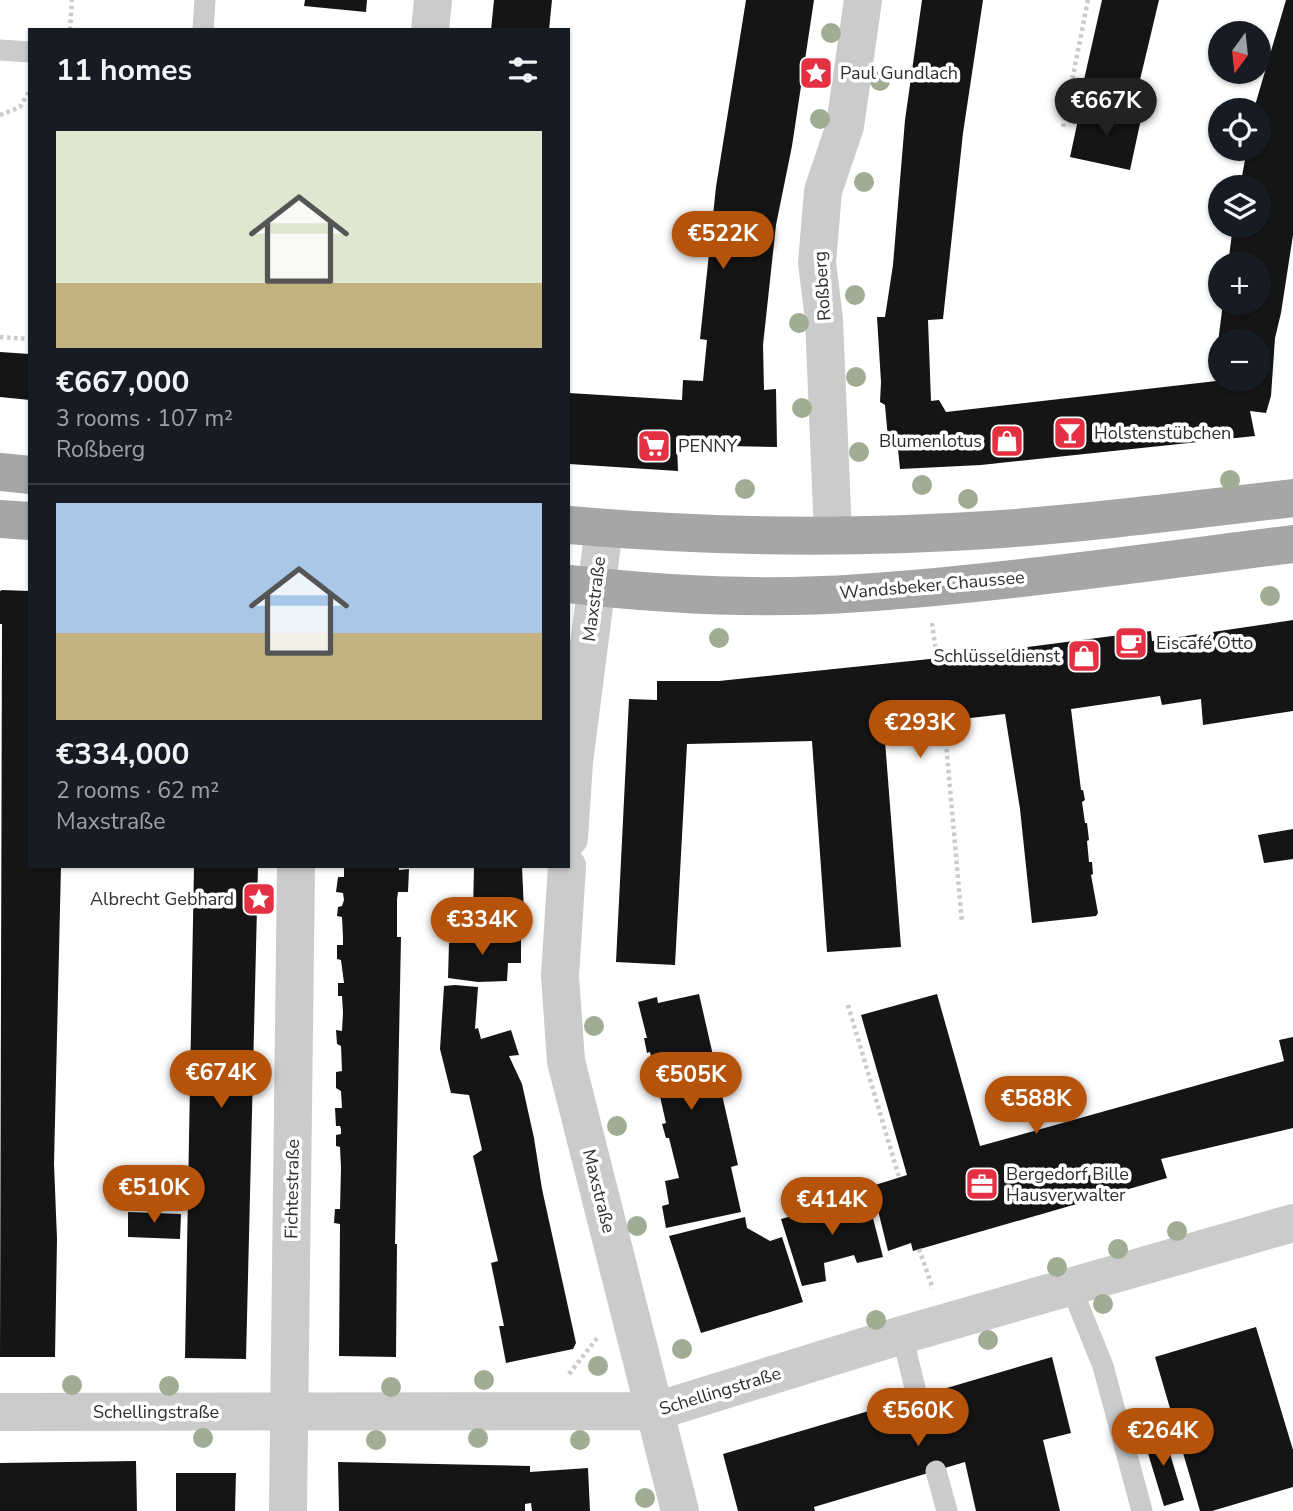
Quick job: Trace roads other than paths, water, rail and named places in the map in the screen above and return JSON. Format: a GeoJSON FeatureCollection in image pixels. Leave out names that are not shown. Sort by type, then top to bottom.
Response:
{"type":"FeatureCollection","features":[{"type":"Feature","properties":{"kind":"main road"},"geometry":{"type":"LineString","coordinates":[[0,472],[28,475]]}},
{"type":"Feature","properties":{"kind":"main road"},"geometry":{"type":"LineString","coordinates":[[586,526],[674,533],[903,534],[989,530],[1293,498]]}},
{"type":"Feature","properties":{"kind":"main road"},"geometry":{"type":"LineString","coordinates":[[0,519],[28,521]]}},
{"type":"Feature","properties":{"kind":"main road","name":"Wandsbeker Chaussee"},"geometry":{"type":"LineString","coordinates":[[582,586],[761,596],[858,593],[940,586],[1293,544]]}},
{"type":"Feature","properties":{"kind":"street"},"geometry":{"type":"LineString","coordinates":[[430,28],[433,0]]}},
{"type":"Feature","properties":{"kind":"street","name":"Roßberg"},"geometry":{"type":"LineString","coordinates":[[833,534],[824,319],[817,263],[823,191],[845,126],[863,0]]}},
{"type":"Feature","properties":{"kind":"street","name":"Maxstraße"},"geometry":{"type":"LineString","coordinates":[[570,819],[586,526]]}},
{"type":"Feature","properties":{"kind":"street","name":"Fichtestraße"},"geometry":{"type":"LineString","coordinates":[[288,1511],[296,868]]}},
{"type":"Feature","properties":{"kind":"street","name":"Maxstraße"},"geometry":{"type":"LineString","coordinates":[[567,868],[560,976],[566,1061],[680,1511]]}},
{"type":"Feature","properties":{"kind":"street","name":"Schellingstraße"},"geometry":{"type":"LineString","coordinates":[[0,1412],[656,1411],[902,1335],[1293,1223]]}},
{"type":"Feature","properties":{"kind":"lane"},"geometry":{"type":"LineString","coordinates":[[203,28],[205,0]]}},
{"type":"Feature","properties":{"kind":"lane"},"geometry":{"type":"LineString","coordinates":[[0,50],[28,52]]}},
{"type":"Feature","properties":{"kind":"lane"},"geometry":{"type":"LineString","coordinates":[[1070,1287],[1103,1366],[1142,1511]]}},
{"type":"Feature","properties":{"kind":"lane"},"geometry":{"type":"LineString","coordinates":[[902,1335],[917,1396]]}},
{"type":"Feature","properties":{"kind":"lane"},"geometry":{"type":"LineString","coordinates":[[936,1471],[947,1511]]}},
{"type":"Feature","properties":{"kind":"place","name":"Paul Gundlach"},"geometry":{"type":"Point","coordinates":[816,73]}},
{"type":"Feature","properties":{"kind":"place","name":"Holstenstübchen"},"geometry":{"type":"Point","coordinates":[1070,433]}},
{"type":"Feature","properties":{"kind":"place","name":"Blumenlotus"},"geometry":{"type":"Point","coordinates":[1007,441]}},
{"type":"Feature","properties":{"kind":"place","name":"PENNY"},"geometry":{"type":"Point","coordinates":[654,446]}},
{"type":"Feature","properties":{"kind":"place","name":"Eiscafé Otto"},"geometry":{"type":"Point","coordinates":[1131,643]}},
{"type":"Feature","properties":{"kind":"place","name":"Schlüsseldienst"},"geometry":{"type":"Point","coordinates":[1084,656]}},
{"type":"Feature","properties":{"kind":"place","name":"Albrecht Gebhard"},"geometry":{"type":"Point","coordinates":[259,899]}},
{"type":"Feature","properties":{"kind":"place","name":"Bergedorf Bille Hausverwalter"},"geometry":{"type":"Point","coordinates":[982,1184]}}]}
